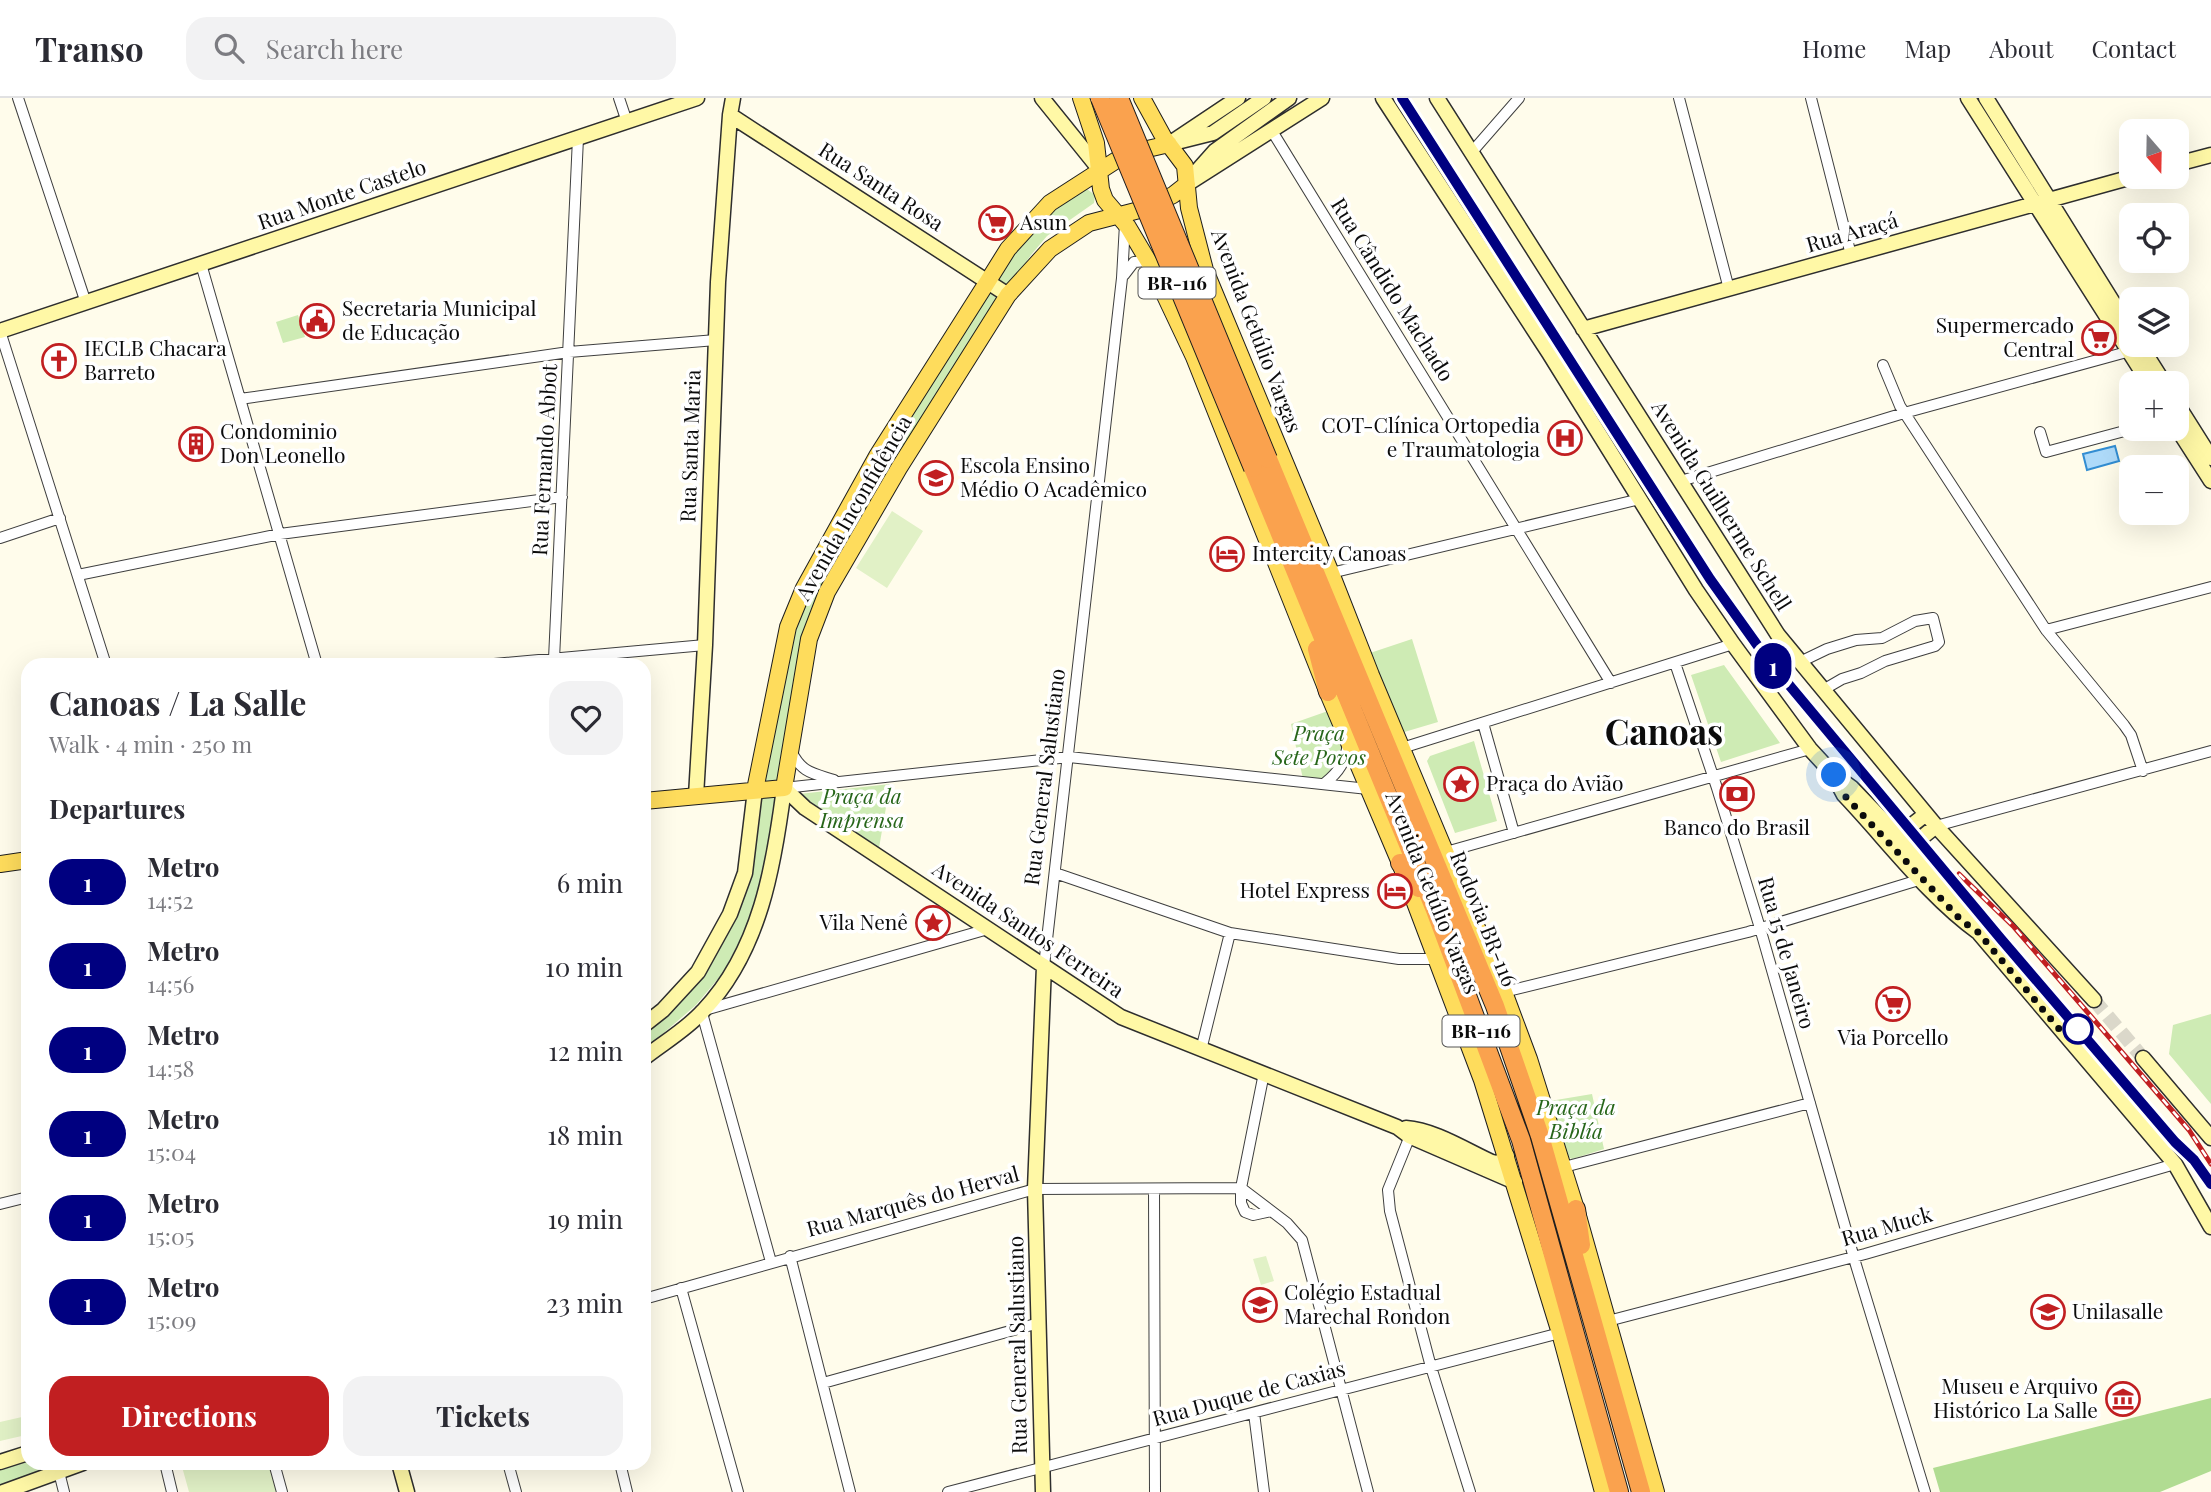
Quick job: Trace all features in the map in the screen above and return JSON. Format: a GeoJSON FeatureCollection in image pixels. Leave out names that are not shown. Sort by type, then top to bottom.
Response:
{"type":"FeatureCollection","features":[{"type":"Feature","properties":{"kind":"highway","name":"BR-116"},"geometry":{"type":"LineString","coordinates":[[1100,98],[1261,463]]}},
{"type":"Feature","properties":{"kind":"highway","name":"BR-116"},"geometry":{"type":"LineString","coordinates":[[1119,98],[1261,463]]}},
{"type":"Feature","properties":{"kind":"highway","name":"Rodovia BR-116"},"geometry":{"type":"LineString","coordinates":[[1261,463],[1300,585],[1435,910],[1521,1140],[1619,1492]]}},
{"type":"Feature","properties":{"kind":"highway","name":"Rodovia BR-116"},"geometry":{"type":"LineString","coordinates":[[1261,463],[1331,613],[1494,1006],[1540,1136],[1641,1492]]}},
{"type":"Feature","properties":{"kind":"highway","name":"BR-116"},"geometry":{"type":"LineString","coordinates":[[1300,585],[1328,692]]}},
{"type":"Feature","properties":{"kind":"highway","name":"BR-116"},"geometry":{"type":"LineString","coordinates":[[1331,613],[1371,675]]}},
{"type":"Feature","properties":{"kind":"highway"},"geometry":{"type":"LineString","coordinates":[[1400,863],[1435,910]]}},
{"type":"Feature","properties":{"kind":"highway","name":"BR-116"},"geometry":{"type":"LineString","coordinates":[[1521,1140],[1517,1146],[1517,1155],[1578,1369],[1575,1391]]}},
{"type":"Feature","properties":{"kind":"highway","name":"BR-116"},"geometry":{"type":"LineString","coordinates":[[1576,1209],[1587,1300]]}},
{"type":"Feature","properties":{"kind":"main road","name":"Rua Monte Castelo"},"geometry":{"type":"LineString","coordinates":[[0,331],[697,98]]}},
{"type":"Feature","properties":{"kind":"main road","name":"Rua Santa Maria"},"geometry":{"type":"LineString","coordinates":[[696,796],[705,645],[716,340],[733,98]]}},
{"type":"Feature","properties":{"kind":"main road"},"geometry":{"type":"LineString","coordinates":[[1042,98],[1100,170]]}},
{"type":"Feature","properties":{"kind":"main road"},"geometry":{"type":"LineString","coordinates":[[1084,105],[1107,128],[1121,127],[1134,117],[1140,98]]}},
{"type":"Feature","properties":{"kind":"main road","name":"Avenida Getúlio Vargas"},"geometry":{"type":"LineString","coordinates":[[1140,98],[1169,144],[1182,159],[1198,246],[1214,292],[1504,992],[1564,1167],[1656,1492]]}},
{"type":"Feature","properties":{"kind":"main road","name":"Avenida Inconfidência"},"geometry":{"type":"LineString","coordinates":[[1169,144],[1238,98]]}},
{"type":"Feature","properties":{"kind":"main road"},"geometry":{"type":"LineString","coordinates":[[1222,136],[1264,98]]}},
{"type":"Feature","properties":{"kind":"main road"},"geometry":{"type":"LineString","coordinates":[[1222,136],[1289,98]]}},
{"type":"Feature","properties":{"kind":"main road","name":"Avenida Inconfidência"},"geometry":{"type":"LineString","coordinates":[[651,1052],[703,1011],[735,967],[759,916],[772,869],[808,639],[827,592],[900,468],[1005,300],[1050,249],[1088,223],[1121,219],[1160,202],[1322,98]]}},
{"type":"Feature","properties":{"kind":"main road"},"geometry":{"type":"LineString","coordinates":[[1383,98],[1549,353],[1696,590],[1810,749],[1834,775],[1852,788],[1969,914],[1978,932],[2175,1164],[2211,1227]]}},
{"type":"Feature","properties":{"kind":"main road","name":"Avenida Guilherme Schell"},"geometry":{"type":"LineString","coordinates":[[1437,98],[1779,635],[1936,826],[2094,1000]]}},
{"type":"Feature","properties":{"kind":"main road"},"geometry":{"type":"LineString","coordinates":[[1968,98],[2119,314]]}},
{"type":"Feature","properties":{"kind":"main road"},"geometry":{"type":"LineString","coordinates":[[1986,98],[2042,202],[2119,320]]}},
{"type":"Feature","properties":{"kind":"main road","name":"Avenida Getúlio Vargas"},"geometry":{"type":"LineString","coordinates":[[1084,105],[1096,143],[1102,194],[1149,262],[1198,367],[1438,959],[1507,1156],[1560,1333],[1603,1492]]}},
{"type":"Feature","properties":{"kind":"main road","name":"Rua Santa Rosa"},"geometry":{"type":"LineString","coordinates":[[730,115],[985,286]]}},
{"type":"Feature","properties":{"kind":"main road","name":"Avenida Inconfidência"},"geometry":{"type":"LineString","coordinates":[[651,1019],[663,1010],[698,972],[730,915],[745,873],[755,790],[788,627],[804,587],[877,456],[985,286],[1009,249],[1050,203],[1100,170],[1126,154],[1222,136]]}},
{"type":"Feature","properties":{"kind":"main road","name":"Avenida Inconfidência"},"geometry":{"type":"LineString","coordinates":[[1187,184],[1222,136]]}},
{"type":"Feature","properties":{"kind":"main road"},"geometry":{"type":"LineString","coordinates":[[2189,161],[2211,155]]}},
{"type":"Feature","properties":{"kind":"main road","name":"Rua Araçá"},"geometry":{"type":"LineString","coordinates":[[1583,329],[2119,181]]}},
{"type":"Feature","properties":{"kind":"main road"},"geometry":{"type":"LineString","coordinates":[[1149,262],[1149,243],[1153,234],[1162,227],[1181,227],[1198,246]]}},
{"type":"Feature","properties":{"kind":"main road"},"geometry":{"type":"LineString","coordinates":[[985,286],[987,292],[1005,300]]}},
{"type":"Feature","properties":{"kind":"main road"},"geometry":{"type":"LineString","coordinates":[[2144,357],[2155,371]]}},
{"type":"Feature","properties":{"kind":"main road"},"geometry":{"type":"LineString","coordinates":[[2189,423],[2211,458]]}},
{"type":"Feature","properties":{"kind":"main road"},"geometry":{"type":"LineString","coordinates":[[2185,441],[2211,481]]}},
{"type":"Feature","properties":{"kind":"main road"},"geometry":{"type":"LineString","coordinates":[[1834,775],[1844,795],[1962,921],[1978,932]]}},
{"type":"Feature","properties":{"kind":"main road"},"geometry":{"type":"LineString","coordinates":[[651,800],[784,788]]}},
{"type":"Feature","properties":{"kind":"main road","name":"Avenida Santos Ferreira"},"geometry":{"type":"LineString","coordinates":[[784,788],[805,808],[1121,1017],[1494,1163],[1501,1162],[1507,1156]]}},
{"type":"Feature","properties":{"kind":"main road"},"geometry":{"type":"LineString","coordinates":[[1898,836],[1926,814]]}},
{"type":"Feature","properties":{"kind":"main road"},"geometry":{"type":"LineString","coordinates":[[1909,849],[1936,826]]}},
{"type":"Feature","properties":{"kind":"main road"},"geometry":{"type":"LineString","coordinates":[[0,863],[21,861]]}},
{"type":"Feature","properties":{"kind":"main road","name":"Rua General Salustiano"},"geometry":{"type":"LineString","coordinates":[[1042,1492],[1035,1189],[1044,966]]}},
{"type":"Feature","properties":{"kind":"main road"},"geometry":{"type":"LineString","coordinates":[[2143,1058],[2210,1134]]}},
{"type":"Feature","properties":{"kind":"main road","name":"Avenida Santos Ferreira"},"geometry":{"type":"LineString","coordinates":[[1407,1131],[1515,1182]]}},
{"type":"Feature","properties":{"kind":"main road"},"geometry":{"type":"LineString","coordinates":[[0,1462],[21,1455]]}},
{"type":"Feature","properties":{"kind":"main road"},"geometry":{"type":"LineString","coordinates":[[3,1492],[64,1470]]}},
{"type":"Feature","properties":{"kind":"main road"},"geometry":{"type":"LineString","coordinates":[[401,1470],[407,1492]]}},
{"type":"Feature","properties":{"kind":"street"},"geometry":{"type":"LineString","coordinates":[[18,98],[86,303]]}},
{"type":"Feature","properties":{"kind":"street"},"geometry":{"type":"LineString","coordinates":[[618,98],[627,122]]}},
{"type":"Feature","properties":{"kind":"street"},"geometry":{"type":"LineString","coordinates":[[1471,153],[1519,98]]}},
{"type":"Feature","properties":{"kind":"street"},"geometry":{"type":"LineString","coordinates":[[1679,98],[1729,289]]}},
{"type":"Feature","properties":{"kind":"street"},"geometry":{"type":"LineString","coordinates":[[1811,98],[1851,255]]}},
{"type":"Feature","properties":{"kind":"street","name":"Rua Cândido Machado"},"geometry":{"type":"LineString","coordinates":[[1272,131],[1611,683]]}},
{"type":"Feature","properties":{"kind":"street","name":"Rua Fernando Abbot"},"geometry":{"type":"LineString","coordinates":[[554,658],[578,138]]}},
{"type":"Feature","properties":{"kind":"street","name":"Rua General Salustiano"},"geometry":{"type":"LineString","coordinates":[[1044,966],[1122,278],[1121,219]]}},
{"type":"Feature","properties":{"kind":"street"},"geometry":{"type":"LineString","coordinates":[[1122,278],[1134,262],[1149,262]]}},
{"type":"Feature","properties":{"kind":"street"},"geometry":{"type":"LineString","coordinates":[[201,264],[315,658]]}},
{"type":"Feature","properties":{"kind":"street"},"geometry":{"type":"LineString","coordinates":[[0,331],[104,658]]}},
{"type":"Feature","properties":{"kind":"street"},"geometry":{"type":"LineString","coordinates":[[240,399],[569,352],[716,340]]}},
{"type":"Feature","properties":{"kind":"street"},"geometry":{"type":"LineString","coordinates":[[1681,481],[1904,413],[2119,353]]}},
{"type":"Feature","properties":{"kind":"street"},"geometry":{"type":"LineString","coordinates":[[1883,365],[1904,413],[2046,630],[2131,735],[2143,771]]}},
{"type":"Feature","properties":{"kind":"street"},"geometry":{"type":"LineString","coordinates":[[2040,432],[2046,452],[2119,432]]}},
{"type":"Feature","properties":{"kind":"street"},"geometry":{"type":"LineString","coordinates":[[78,575],[280,534],[562,497]]}},
{"type":"Feature","properties":{"kind":"street"},"geometry":{"type":"LineString","coordinates":[[1331,573],[1640,499]]}},
{"type":"Feature","properties":{"kind":"street"},"geometry":{"type":"LineString","coordinates":[[0,538],[60,518]]}},
{"type":"Feature","properties":{"kind":"street"},"geometry":{"type":"LineString","coordinates":[[2046,630],[2211,587]]}},
{"type":"Feature","properties":{"kind":"street"},"geometry":{"type":"LineString","coordinates":[[1800,662],[1827,649],[1856,640],[1882,638],[1916,621],[1933,618],[1939,642],[1935,646],[1885,661],[1823,690]]}},
{"type":"Feature","properties":{"kind":"street"},"geometry":{"type":"LineString","coordinates":[[1402,748],[1733,644]]}},
{"type":"Feature","properties":{"kind":"street"},"geometry":{"type":"LineString","coordinates":[[565,658],[705,645]]}},
{"type":"Feature","properties":{"kind":"street","name":"Rua 15 de Janeiro"},"geometry":{"type":"LineString","coordinates":[[1675,663],[1760,928],[1925,1492]]}},
{"type":"Feature","properties":{"kind":"street"},"geometry":{"type":"LineString","coordinates":[[1483,723],[1514,834]]}},
{"type":"Feature","properties":{"kind":"street"},"geometry":{"type":"LineString","coordinates":[[1325,783],[1334,776],[1345,760],[1348,742]]}},
{"type":"Feature","properties":{"kind":"street"},"geometry":{"type":"LineString","coordinates":[[1446,852],[1810,749]]}},
{"type":"Feature","properties":{"kind":"street"},"geometry":{"type":"LineString","coordinates":[[791,750],[800,766],[807,772],[838,781]]}},
{"type":"Feature","properties":{"kind":"street"},"geometry":{"type":"LineString","coordinates":[[1936,826],[2211,751]]}},
{"type":"Feature","properties":{"kind":"street"},"geometry":{"type":"LineString","coordinates":[[784,788],[1069,757],[1368,789]]}},
{"type":"Feature","properties":{"kind":"street"},"geometry":{"type":"LineString","coordinates":[[1055,873],[1230,933],[1399,959],[1438,959]]}},
{"type":"Feature","properties":{"kind":"street"},"geometry":{"type":"LineString","coordinates":[[1504,992],[1760,928],[1922,879]]}},
{"type":"Feature","properties":{"kind":"street"},"geometry":{"type":"LineString","coordinates":[[771,1262],[703,1011],[988,929]]}},
{"type":"Feature","properties":{"kind":"street"},"geometry":{"type":"LineString","coordinates":[[1200,1050],[1230,933]]}},
{"type":"Feature","properties":{"kind":"street"},"geometry":{"type":"LineString","coordinates":[[719,990],[725,1001],[731,1003]]}},
{"type":"Feature","properties":{"kind":"street"},"geometry":{"type":"LineString","coordinates":[[1264,1073],[1241,1188],[1241,1203],[1245,1212],[1253,1215],[1271,1211]]}},
{"type":"Feature","properties":{"kind":"street"},"geometry":{"type":"LineString","coordinates":[[1564,1167],[1810,1103]]}},
{"type":"Feature","properties":{"kind":"street"},"geometry":{"type":"LineString","coordinates":[[1407,1131],[1388,1190],[1390,1211],[1431,1367],[1470,1492]]}},
{"type":"Feature","properties":{"kind":"street","name":"Rua Muck"},"geometry":{"type":"LineString","coordinates":[[1608,1321],[1854,1256],[2175,1164]]}},
{"type":"Feature","properties":{"kind":"street"},"geometry":{"type":"LineString","coordinates":[[1241,1188],[1287,1223],[1302,1240],[1368,1492]]}},
{"type":"Feature","properties":{"kind":"street","name":"Rua Marquês do Herval"},"geometry":{"type":"LineString","coordinates":[[651,1296],[1035,1189],[1241,1188]]}},
{"type":"Feature","properties":{"kind":"street"},"geometry":{"type":"LineString","coordinates":[[1154,1189],[1155,1492]]}},
{"type":"Feature","properties":{"kind":"street"},"geometry":{"type":"LineString","coordinates":[[0,1204],[21,1199]]}},
{"type":"Feature","properties":{"kind":"street"},"geometry":{"type":"LineString","coordinates":[[790,1256],[850,1492]]}},
{"type":"Feature","properties":{"kind":"street"},"geometry":{"type":"LineString","coordinates":[[681,1288],[738,1492]]}},
{"type":"Feature","properties":{"kind":"street"},"geometry":{"type":"LineString","coordinates":[[823,1384],[1039,1323]]}},
{"type":"Feature","properties":{"kind":"street","name":"Rua Duque de Caxias"},"geometry":{"type":"LineString","coordinates":[[948,1492],[1560,1333]]}},
{"type":"Feature","properties":{"kind":"street"},"geometry":{"type":"LineString","coordinates":[[1254,1413],[1264,1492]]}},
{"type":"Feature","properties":{"kind":"street"},"geometry":{"type":"LineString","coordinates":[[166,1470],[172,1492]]}},
{"type":"Feature","properties":{"kind":"street"},"geometry":{"type":"LineString","coordinates":[[276,1470],[282,1492]]}},
{"type":"Feature","properties":{"kind":"street"},"geometry":{"type":"LineString","coordinates":[[510,1470],[516,1492]]}},
{"type":"Feature","properties":{"kind":"street"},"geometry":{"type":"LineString","coordinates":[[622,1470],[627,1492]]}},
{"type":"Feature","properties":{"kind":"street"},"geometry":{"type":"LineString","coordinates":[[59,1472],[64,1492]]}},
{"type":"Feature","properties":{"kind":"green space"},"geometry":{"type":"Polygon","coordinates":[[[1087,189],[1095,195],[1094,203],[1047,236],[1031,255],[993,310],[823,587],[764,881],[746,930],[722,974],[696,1005],[651,1044],[651,1021],[734,915],[758,808],[790,631],[880,460],[1012,251],[1066,202],[1087,189]]]}},
{"type":"Feature","properties":{"kind":"green space"},"geometry":{"type":"Polygon","coordinates":[[[298,315],[305,337],[283,343],[276,322],[298,315]]]}},
{"type":"Feature","properties":{"kind":"green space"},"geometry":{"type":"Polygon","coordinates":[[[892,511],[923,531],[887,588],[856,568],[892,511]]]}},
{"type":"Feature","properties":{"kind":"green space"},"geometry":{"type":"Polygon","coordinates":[[[1412,639],[1438,722],[1401,733],[1367,654],[1412,639]]]}},
{"type":"Feature","properties":{"kind":"green space"},"geometry":{"type":"Polygon","coordinates":[[[1724,665],[1780,743],[1721,762],[1691,675],[1724,665]]]}},
{"type":"Feature","properties":{"kind":"green space","name":"Praça Sete Povos"},"geometry":{"type":"Polygon","coordinates":[[[1328,711],[1344,748],[1342,759],[1325,780],[1303,779],[1291,724],[1328,711]]]}},
{"type":"Feature","properties":{"kind":"green space"},"geometry":{"type":"Polygon","coordinates":[[[1474,741],[1497,821],[1455,833],[1427,761],[1430,756],[1474,741]]]}},
{"type":"Feature","properties":{"kind":"green space","name":"Praça da Imprensa"},"geometry":{"type":"Polygon","coordinates":[[[890,784],[879,848],[799,794],[890,784]]]}},
{"type":"Feature","properties":{"kind":"green space"},"geometry":{"type":"Polygon","coordinates":[[[2211,1014],[2211,1104],[2169,1054],[2173,1025],[2211,1014]]]}},
{"type":"Feature","properties":{"kind":"green space","name":"Praça da Biblía"},"geometry":{"type":"Polygon","coordinates":[[[1592,1094],[1604,1149],[1572,1159],[1566,1156],[1550,1101],[1592,1094]]]}},
{"type":"Feature","properties":{"kind":"green space"},"geometry":{"type":"Polygon","coordinates":[[[1266,1256],[1274,1281],[1261,1285],[1253,1259],[1266,1256]]]}},
{"type":"Feature","properties":{"kind":"green space"},"geometry":{"type":"Polygon","coordinates":[[[2211,1398],[2211,1471],[2160,1492],[1940,1492],[1933,1468],[2211,1398]]]}},
{"type":"Feature","properties":{"kind":"green space"},"geometry":{"type":"Polygon","coordinates":[[[21,1417],[21,1436],[0,1441],[0,1422],[21,1417]]]}},
{"type":"Feature","properties":{"kind":"green space"},"geometry":{"type":"Polygon","coordinates":[[[21,1461],[21,1470],[47,1470],[0,1487],[0,1468],[21,1461]]]}},
{"type":"Feature","properties":{"kind":"green space"},"geometry":{"type":"Polygon","coordinates":[[[183,1470],[271,1470],[277,1492],[189,1492],[183,1470]]]}},
{"type":"Feature","properties":{"kind":"water"},"geometry":{"type":"Polygon","coordinates":[[[2115,446],[2119,461],[2087,470],[2083,454],[2115,446]]]}},
{"type":"Feature","properties":{"kind":"tunnel"},"geometry":{"type":"LineString","coordinates":[[2094,1000],[2143,1058]]}},
{"type":"Feature","properties":{"kind":"railway"},"geometry":{"type":"LineString","coordinates":[[1402,98],[1710,579],[1765,657],[2001,939],[2175,1142],[2194,1160],[2211,1184]]}},
{"type":"Feature","properties":{"kind":"railway"},"geometry":{"type":"LineString","coordinates":[[1959,874],[2014,927],[2189,1130],[2211,1164]]}},
{"type":"Feature","properties":{"kind":"metro line","name":"1"},"geometry":{"type":"LineString","coordinates":[[1402,98],[1710,579],[1765,656],[2001,939],[2175,1142],[2194,1160],[2211,1184]]}},
{"type":"Feature","properties":{"kind":"place","name":"Asun"},"geometry":{"type":"Point","coordinates":[996,223]}},
{"type":"Feature","properties":{"kind":"place","name":"Secretaria Municipal de Educação"},"geometry":{"type":"Point","coordinates":[317,321]}},
{"type":"Feature","properties":{"kind":"place","name":"Supermercado Central"},"geometry":{"type":"Point","coordinates":[2099,338]}},
{"type":"Feature","properties":{"kind":"place","name":"IECLB Chacara Barreto"},"geometry":{"type":"Point","coordinates":[59,361]}},
{"type":"Feature","properties":{"kind":"place","name":"COT-Clínica Ortopedia e Traumatologia"},"geometry":{"type":"Point","coordinates":[1565,438]}},
{"type":"Feature","properties":{"kind":"place","name":"Condominio Don Leonello"},"geometry":{"type":"Point","coordinates":[196,444]}},
{"type":"Feature","properties":{"kind":"place","name":"Escola Ensino Médio O Acadêmico"},"geometry":{"type":"Point","coordinates":[936,478]}},
{"type":"Feature","properties":{"kind":"place","name":"Intercity Canoas"},"geometry":{"type":"Point","coordinates":[1227,554]}},
{"type":"Feature","properties":{"kind":"place","name":"Praça do Avião"},"geometry":{"type":"Point","coordinates":[1461,784]}},
{"type":"Feature","properties":{"kind":"place","name":"Banco do Brasil"},"geometry":{"type":"Point","coordinates":[1737,794]}},
{"type":"Feature","properties":{"kind":"place","name":"Hotel Express"},"geometry":{"type":"Point","coordinates":[1395,891]}},
{"type":"Feature","properties":{"kind":"place","name":"Vila Nenê"},"geometry":{"type":"Point","coordinates":[933,923]}},
{"type":"Feature","properties":{"kind":"place","name":"Via Porcello"},"geometry":{"type":"Point","coordinates":[1893,1004]}},
{"type":"Feature","properties":{"kind":"place","name":"Colégio Estadual Marechal Rondon"},"geometry":{"type":"Point","coordinates":[1260,1305]}},
{"type":"Feature","properties":{"kind":"place","name":"Unilasalle"},"geometry":{"type":"Point","coordinates":[2048,1312]}},
{"type":"Feature","properties":{"kind":"place","name":"Museu e Arquivo Histórico La Salle"},"geometry":{"type":"Point","coordinates":[2123,1399]}},
{"type":"Feature","properties":{"kind":"district","name":"Canoas"},"geometry":{"type":"Point","coordinates":[1664,733]}},
{"type":"Feature","properties":{"kind":"route"},"geometry":{"type":"LineString","coordinates":[[1834,775],[1844,795],[1962,921],[1978,932],[2065,1036],[2078,1029]]}}]}
